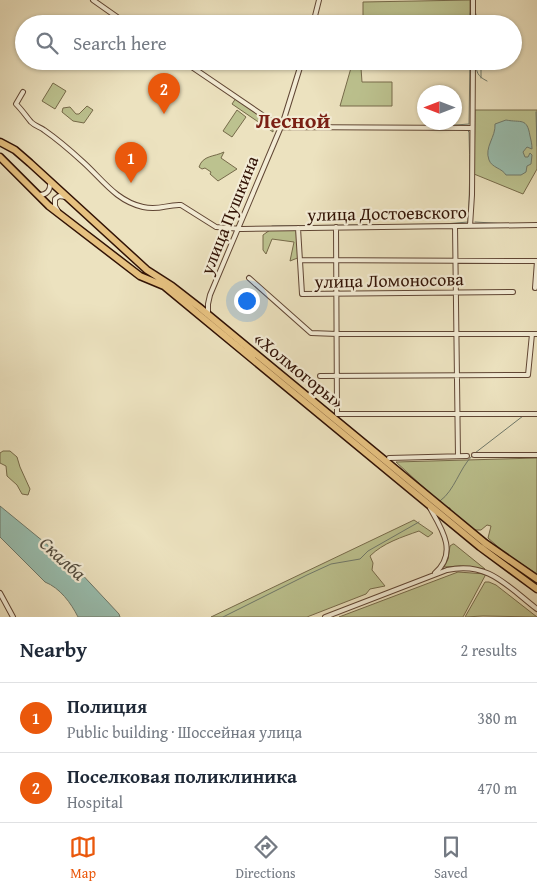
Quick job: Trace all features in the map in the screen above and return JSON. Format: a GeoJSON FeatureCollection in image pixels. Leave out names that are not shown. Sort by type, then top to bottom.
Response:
{"type":"FeatureCollection","features":[{"type":"Feature","properties":{"kind":"highway","name":"«Холмогоры»"},"geometry":{"type":"LineString","coordinates":[[0,142],[15,150],[148,270],[208,314],[486,543],[537,579]]}},
{"type":"Feature","properties":{"kind":"highway","name":"«Холмогоры»"},"geometry":{"type":"LineString","coordinates":[[0,157],[35,193],[59,213],[140,276],[164,286],[429,506],[537,589]]}},
{"type":"Feature","properties":{"kind":"street"},"geometry":{"type":"LineString","coordinates":[[93,0],[114,15]]}},
{"type":"Feature","properties":{"kind":"street"},"geometry":{"type":"LineString","coordinates":[[315,15],[319,0]]}},
{"type":"Feature","properties":{"kind":"street"},"geometry":{"type":"LineString","coordinates":[[473,0],[473,15]]}},
{"type":"Feature","properties":{"kind":"street"},"geometry":{"type":"LineString","coordinates":[[197,70],[280,127],[472,128]]}},
{"type":"Feature","properties":{"kind":"street","name":"улица Пушкина"},"geometry":{"type":"LineString","coordinates":[[210,295],[280,127],[299,70]]}},
{"type":"Feature","properties":{"kind":"street"},"geometry":{"type":"LineString","coordinates":[[470,226],[472,195],[472,70]]}},
{"type":"Feature","properties":{"kind":"street","name":"улица Достоевского"},"geometry":{"type":"LineString","coordinates":[[23,92],[16,104],[32,122],[83,162],[120,197],[129,203],[157,210],[174,205],[181,206],[216,227],[537,226]]}},
{"type":"Feature","properties":{"kind":"street"},"geometry":{"type":"LineString","coordinates":[[35,193],[43,195],[48,192],[50,184],[47,179]]}},
{"type":"Feature","properties":{"kind":"street"},"geometry":{"type":"LineString","coordinates":[[59,213],[55,206],[55,198],[61,196],[70,199]]}},
{"type":"Feature","properties":{"kind":"street"},"geometry":{"type":"LineString","coordinates":[[455,226],[458,456]]}},
{"type":"Feature","properties":{"kind":"street"},"geometry":{"type":"LineString","coordinates":[[336,227],[337,414],[537,414]]}},
{"type":"Feature","properties":{"kind":"street","name":"улица Ломоносова"},"geometry":{"type":"LineString","coordinates":[[298,228],[302,294],[513,292]]}},
{"type":"Feature","properties":{"kind":"street"},"geometry":{"type":"LineString","coordinates":[[301,260],[537,261],[535,288]]}},
{"type":"Feature","properties":{"kind":"street"},"geometry":{"type":"LineString","coordinates":[[249,278],[311,333],[537,334]]}},
{"type":"Feature","properties":{"kind":"street"},"geometry":{"type":"LineString","coordinates":[[199,307],[206,302],[210,295]]}},
{"type":"Feature","properties":{"kind":"street"},"geometry":{"type":"LineString","coordinates":[[208,314],[210,295]]}},
{"type":"Feature","properties":{"kind":"street"},"geometry":{"type":"LineString","coordinates":[[320,376],[528,375],[532,334]]}},
{"type":"Feature","properties":{"kind":"street"},"geometry":{"type":"LineString","coordinates":[[474,455],[537,455]]}},
{"type":"Feature","properties":{"kind":"street"},"geometry":{"type":"LineString","coordinates":[[389,458],[467,456]]}},
{"type":"Feature","properties":{"kind":"street"},"geometry":{"type":"LineString","coordinates":[[429,506],[444,533],[447,547],[444,563],[432,576]]}},
{"type":"Feature","properties":{"kind":"street"},"geometry":{"type":"LineString","coordinates":[[326,617],[457,568],[484,571],[492,574],[537,609]]}},
{"type":"Feature","properties":{"kind":"street"},"geometry":{"type":"LineString","coordinates":[[0,593],[13,617]]}},
{"type":"Feature","properties":{"kind":"green space"},"geometry":{"type":"Polygon","coordinates":[[[470,0],[470,15],[363,15],[363,2],[470,0]]]}},
{"type":"Feature","properties":{"kind":"green space"},"geometry":{"type":"Polygon","coordinates":[[[350,70],[361,70],[362,82],[392,82],[392,106],[340,106],[350,70]]]}},
{"type":"Feature","properties":{"kind":"green space"},"geometry":{"type":"Polygon","coordinates":[[[53,83],[66,91],[55,109],[42,101],[53,83]]]}},
{"type":"Feature","properties":{"kind":"green space"},"geometry":{"type":"Polygon","coordinates":[[[236,98],[273,124],[273,132],[232,104],[236,98]]]}},
{"type":"Feature","properties":{"kind":"green space"},"geometry":{"type":"Polygon","coordinates":[[[87,106],[93,110],[84,123],[73,121],[62,112],[63,108],[70,107],[76,114],[79,114],[87,106]]]}},
{"type":"Feature","properties":{"kind":"green space"},"geometry":{"type":"Polygon","coordinates":[[[237,110],[246,117],[232,137],[223,131],[237,110]]]}},
{"type":"Feature","properties":{"kind":"green space"},"geometry":{"type":"Polygon","coordinates":[[[475,110],[537,110],[537,169],[523,194],[474,174],[475,110]]]}},
{"type":"Feature","properties":{"kind":"green space"},"geometry":{"type":"Polygon","coordinates":[[[224,152],[221,158],[237,169],[218,181],[210,174],[211,172],[199,167],[206,158],[224,152]]]}},
{"type":"Feature","properties":{"kind":"green space"},"geometry":{"type":"Polygon","coordinates":[[[270,230],[297,230],[300,257],[290,261],[294,242],[272,239],[266,254],[263,250],[263,235],[270,230]]]}},
{"type":"Feature","properties":{"kind":"green space"},"geometry":{"type":"Polygon","coordinates":[[[10,451],[17,457],[30,489],[28,495],[22,494],[17,485],[7,476],[6,466],[0,463],[0,453],[10,451]]]}},
{"type":"Feature","properties":{"kind":"green space"},"geometry":{"type":"Polygon","coordinates":[[[537,458],[537,574],[505,553],[488,538],[491,526],[487,525],[481,530],[472,530],[451,513],[450,508],[444,506],[396,462],[537,458]]]}},
{"type":"Feature","properties":{"kind":"green space"},"geometry":{"type":"Polygon","coordinates":[[[414,520],[433,533],[428,537],[419,531],[387,544],[370,556],[373,563],[372,570],[385,586],[370,589],[366,594],[307,617],[211,617],[414,520]]]}},
{"type":"Feature","properties":{"kind":"green space"},"geometry":{"type":"Polygon","coordinates":[[[453,544],[485,569],[460,566],[444,567],[448,559],[450,546],[453,544]]]}},
{"type":"Feature","properties":{"kind":"green space"},"geometry":{"type":"Polygon","coordinates":[[[458,572],[486,574],[463,617],[339,617],[458,572]]]}},
{"type":"Feature","properties":{"kind":"green space"},"geometry":{"type":"Polygon","coordinates":[[[485,582],[496,585],[537,617],[465,617],[485,582]]]}},
{"type":"Feature","properties":{"kind":"water"},"geometry":{"type":"Polygon","coordinates":[[[506,120],[525,123],[529,130],[532,149],[527,147],[523,152],[525,157],[528,157],[530,153],[532,155],[531,164],[527,166],[526,172],[521,175],[506,175],[492,165],[489,160],[488,151],[495,124],[506,120]]]}},
{"type":"Feature","properties":{"kind":"water","name":"Скалба"},"geometry":{"type":"Polygon","coordinates":[[[0,506],[77,569],[120,617],[78,617],[60,592],[45,582],[0,537],[0,506]]]}},
{"type":"Feature","properties":{"kind":"waterway"},"geometry":{"type":"LineString","coordinates":[[462,125],[469,124],[470,70]]}},
{"type":"Feature","properties":{"kind":"waterway"},"geometry":{"type":"LineString","coordinates":[[477,70],[481,77],[487,81]]}},
{"type":"Feature","properties":{"kind":"waterway"},"geometry":{"type":"LineString","coordinates":[[481,70],[481,78]]}},
{"type":"Feature","properties":{"kind":"waterway"},"geometry":{"type":"LineString","coordinates":[[536,112],[537,146]]}},
{"type":"Feature","properties":{"kind":"waterway"},"geometry":{"type":"LineString","coordinates":[[272,226],[444,224],[468,222],[470,154],[469,132],[467,130]]}},
{"type":"Feature","properties":{"kind":"waterway"},"geometry":{"type":"LineString","coordinates":[[475,222],[509,224]]}},
{"type":"Feature","properties":{"kind":"waterway"},"geometry":{"type":"LineString","coordinates":[[475,453],[523,416]]}},
{"type":"Feature","properties":{"kind":"waterway"},"geometry":{"type":"LineString","coordinates":[[440,501],[449,491],[472,456]]}},
{"type":"Feature","properties":{"kind":"waterway"},"geometry":{"type":"LineString","coordinates":[[223,617],[331,564],[360,559],[368,551],[419,522]]}},
{"type":"Feature","properties":{"kind":"place","name":"Поселковая поликлиника"},"geometry":{"type":"Point","coordinates":[164,114]}},
{"type":"Feature","properties":{"kind":"place","name":"Полиция"},"geometry":{"type":"Point","coordinates":[131,183]}},
{"type":"Feature","properties":{"kind":"district","name":"Лесной"},"geometry":{"type":"Point","coordinates":[293,120]}}]}
